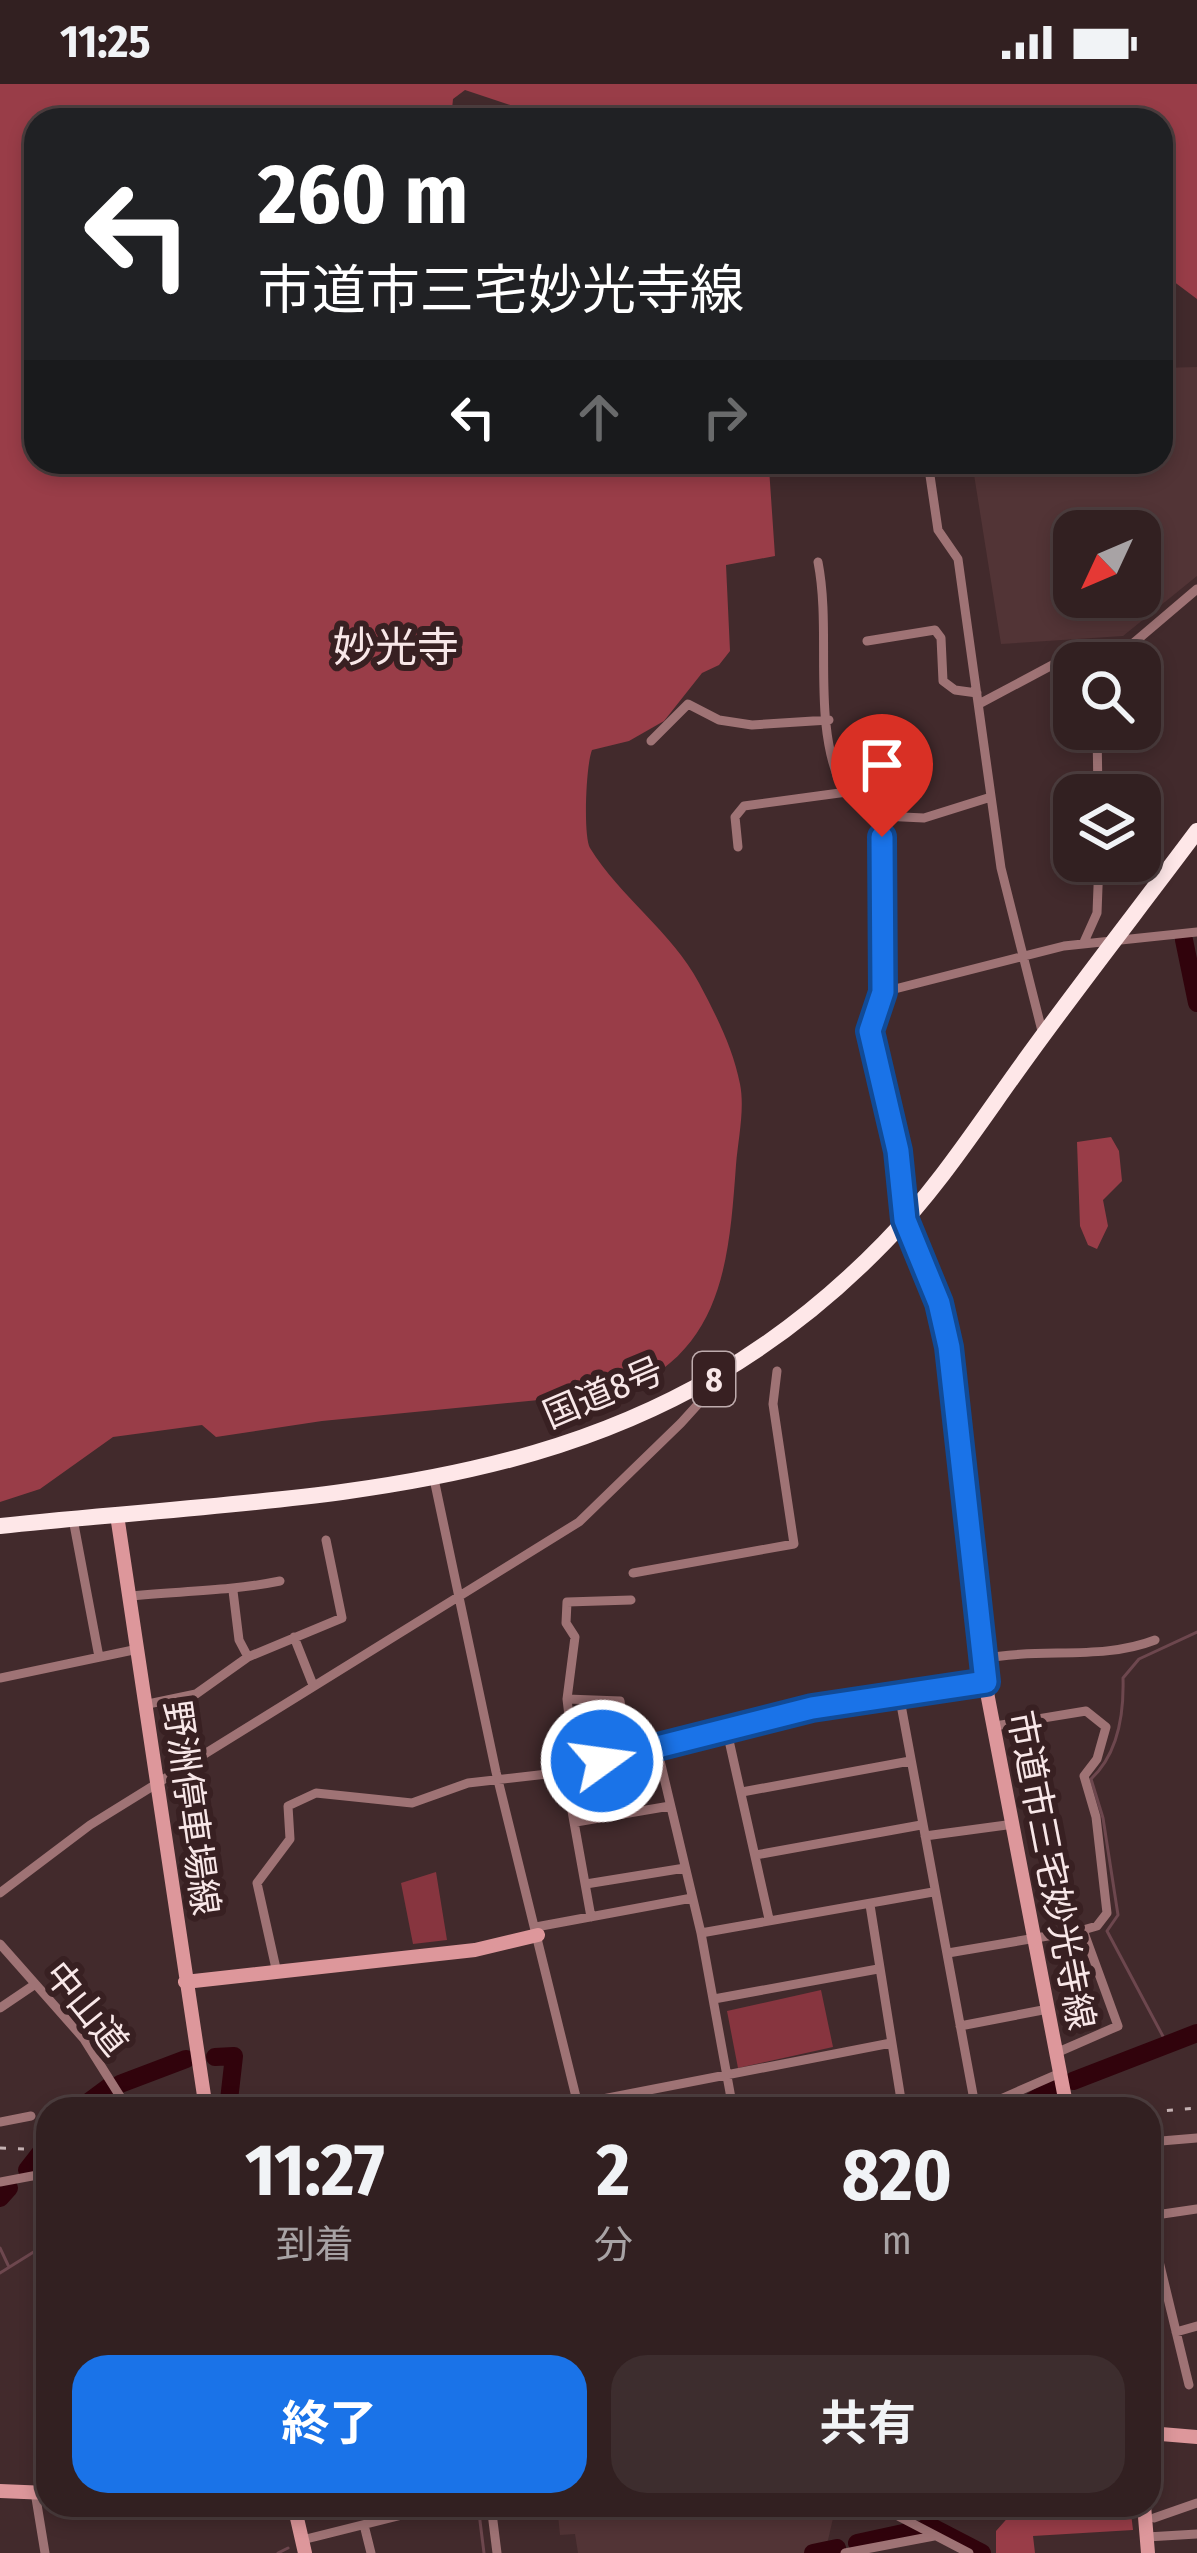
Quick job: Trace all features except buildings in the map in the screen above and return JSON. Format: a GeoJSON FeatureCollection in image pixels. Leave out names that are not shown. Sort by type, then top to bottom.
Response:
{"type":"FeatureCollection","features":[{"type":"Feature","properties":{"kind":"highway","name":"国道8号"},"geometry":{"type":"LineString","coordinates":[[0,1526],[434,1479],[575,1444],[707,1384],[812,1311],[905,1220],[1197,831]]}},
{"type":"Feature","properties":{"kind":"street"},"geometry":{"type":"LineString","coordinates":[[930,474],[938,530],[958,559],[1019,957],[1043,1035]]}},
{"type":"Feature","properties":{"kind":"street"},"geometry":{"type":"LineString","coordinates":[[818,562],[827,607],[824,674],[829,720],[838,779],[847,792]]}},
{"type":"Feature","properties":{"kind":"street"},"geometry":{"type":"LineString","coordinates":[[1135,642],[1197,589]]}},
{"type":"Feature","properties":{"kind":"street"},"geometry":{"type":"LineString","coordinates":[[868,640],[935,630],[940,638],[943,681],[978,698],[1053,664]]}},
{"type":"Feature","properties":{"kind":"street"},"geometry":{"type":"LineString","coordinates":[[651,741],[688,704],[718,720],[752,725],[829,720]]}},
{"type":"Feature","properties":{"kind":"street"},"geometry":{"type":"LineString","coordinates":[[738,847],[735,818],[744,806],[847,792],[866,800],[883,816],[923,818],[991,797]]}},
{"type":"Feature","properties":{"kind":"street"},"geometry":{"type":"LineString","coordinates":[[883,816],[883,992],[870,1031],[898,1151],[905,1220]]}},
{"type":"Feature","properties":{"kind":"street"},"geometry":{"type":"LineString","coordinates":[[1083,943],[1097,914],[1098,882]]}},
{"type":"Feature","properties":{"kind":"street"},"geometry":{"type":"LineString","coordinates":[[883,992],[1083,943],[1197,932]]}},
{"type":"Feature","properties":{"kind":"street","name":"市道市三宅妙光寺線"},"geometry":{"type":"LineString","coordinates":[[905,1220],[939,1303],[949,1347],[986,1682],[1065,2097]]}},
{"type":"Feature","properties":{"kind":"street"},"geometry":{"type":"LineString","coordinates":[[633,1573],[794,1544],[773,1404],[777,1371]]}},
{"type":"Feature","properties":{"kind":"street"},"geometry":{"type":"LineString","coordinates":[[0,1892],[160,1781],[600,1507],[700,1402],[707,1384]]}},
{"type":"Feature","properties":{"kind":"street"},"geometry":{"type":"LineString","coordinates":[[434,1479],[499,1781],[576,2097]]}},
{"type":"Feature","properties":{"kind":"street","name":"野洲停車場線"},"geometry":{"type":"LineString","coordinates":[[118,1515],[204,2097]]}},
{"type":"Feature","properties":{"kind":"street"},"geometry":{"type":"LineString","coordinates":[[73,1519],[99,1657]]}},
{"type":"Feature","properties":{"kind":"street"},"geometry":{"type":"LineString","coordinates":[[148,1704],[196,1694],[248,1657],[342,1618],[326,1540]]}},
{"type":"Feature","properties":{"kind":"street"},"geometry":{"type":"LineString","coordinates":[[130,1596],[203,1588],[233,1591],[280,1582]]}},
{"type":"Feature","properties":{"kind":"street"},"geometry":{"type":"LineString","coordinates":[[233,1591],[239,1640],[248,1657]]}},
{"type":"Feature","properties":{"kind":"street"},"geometry":{"type":"LineString","coordinates":[[591,1917],[570,1770],[567,1699],[575,1655],[567,1602],[631,1600]]}},
{"type":"Feature","properties":{"kind":"street"},"geometry":{"type":"LineString","coordinates":[[294,1636],[313,1685]]}},
{"type":"Feature","properties":{"kind":"street"},"geometry":{"type":"LineString","coordinates":[[983,1659],[1016,1652],[1117,1650],[1156,1640]]}},
{"type":"Feature","properties":{"kind":"street"},"geometry":{"type":"LineString","coordinates":[[0,1678],[138,1649]]}},
{"type":"Feature","properties":{"kind":"street"},"geometry":{"type":"LineString","coordinates":[[277,1973],[257,1883],[290,1839],[288,1806],[316,1793],[412,1803],[468,1783],[570,1770],[725,1727],[986,1682]]}},
{"type":"Feature","properties":{"kind":"street"},"geometry":{"type":"LineString","coordinates":[[898,1694],[973,2097]]}},
{"type":"Feature","properties":{"kind":"street"},"geometry":{"type":"LineString","coordinates":[[567,1699],[620,1701],[628,1755]]}},
{"type":"Feature","properties":{"kind":"street"},"geometry":{"type":"LineString","coordinates":[[948,1953],[1083,1930],[1097,1926],[1107,1913],[1096,1816],[1084,1776],[1097,1759],[1106,1727],[1086,1712],[995,1726]]}},
{"type":"Feature","properties":{"kind":"street"},"geometry":{"type":"LineString","coordinates":[[725,1727],[769,1919]]}},
{"type":"Feature","properties":{"kind":"street"},"geometry":{"type":"LineString","coordinates":[[657,1748],[701,1934],[730,2097]]}},
{"type":"Feature","properties":{"kind":"street"},"geometry":{"type":"LineString","coordinates":[[742,1792],[910,1762]]}},
{"type":"Feature","properties":{"kind":"street"},"geometry":{"type":"LineString","coordinates":[[576,1822],[670,1806]]}},
{"type":"Feature","properties":{"kind":"street"},"geometry":{"type":"LineString","coordinates":[[757,1855],[923,1830],[1014,1824]]}},
{"type":"Feature","properties":{"kind":"street"},"geometry":{"type":"LineString","coordinates":[[586,1884],[685,1868]]}},
{"type":"Feature","properties":{"kind":"street"},"geometry":{"type":"LineString","coordinates":[[701,1934],[933,1892]]}},
{"type":"Feature","properties":{"kind":"street"},"geometry":{"type":"LineString","coordinates":[[185,1982],[475,1950],[591,1917],[692,1898]]}},
{"type":"Feature","properties":{"kind":"street"},"geometry":{"type":"LineString","coordinates":[[870,1905],[900,2097]]}},
{"type":"Feature","properties":{"kind":"street"},"geometry":{"type":"LineString","coordinates":[[1056,2053],[1118,2026],[1083,1930]]}},
{"type":"Feature","properties":{"kind":"street","name":"中山道"},"geometry":{"type":"LineString","coordinates":[[0,1945],[84,2039],[120,2097]]}},
{"type":"Feature","properties":{"kind":"street"},"geometry":{"type":"LineString","coordinates":[[714,1999],[878,1969]]}},
{"type":"Feature","properties":{"kind":"street"},"geometry":{"type":"LineString","coordinates":[[0,2008],[34,1985]]}},
{"type":"Feature","properties":{"kind":"street"},"geometry":{"type":"LineString","coordinates":[[960,2026],[1048,2009]]}},
{"type":"Feature","properties":{"kind":"street"},"geometry":{"type":"LineString","coordinates":[[621,2097],[891,2043]]}},
{"type":"Feature","properties":{"kind":"street"},"geometry":{"type":"LineString","coordinates":[[1008,2097],[1060,2073]]}},
{"type":"Feature","properties":{"kind":"street"},"geometry":{"type":"LineString","coordinates":[[0,2122],[31,2116]]}},
{"type":"Feature","properties":{"kind":"street"},"geometry":{"type":"LineString","coordinates":[[1161,2141],[1196,2139],[1197,2153]]}},
{"type":"Feature","properties":{"kind":"street"},"geometry":{"type":"LineString","coordinates":[[0,2182],[36,2175]]}},
{"type":"Feature","properties":{"kind":"street"},"geometry":{"type":"LineString","coordinates":[[1161,2216],[1197,2209]]}},
{"type":"Feature","properties":{"kind":"street"},"geometry":{"type":"LineString","coordinates":[[1161,2271],[1190,2385]]}},
{"type":"Feature","properties":{"kind":"street"},"geometry":{"type":"LineString","coordinates":[[1175,2332],[1197,2326]]}},
{"type":"Feature","properties":{"kind":"street"},"geometry":{"type":"LineString","coordinates":[[1161,2434],[1197,2437]]}},
{"type":"Feature","properties":{"kind":"street"},"geometry":{"type":"LineString","coordinates":[[0,2492],[36,2493]]}},
{"type":"Feature","properties":{"kind":"street"},"geometry":{"type":"LineString","coordinates":[[1161,2509],[1197,2504]]}},
{"type":"Feature","properties":{"kind":"street"},"geometry":{"type":"LineString","coordinates":[[43,2517],[45,2553]]}},
{"type":"Feature","properties":{"kind":"street"},"geometry":{"type":"LineString","coordinates":[[297,2517],[303,2547],[395,2517]]}},
{"type":"Feature","properties":{"kind":"street"},"geometry":{"type":"LineString","coordinates":[[492,2517],[497,2553]]}},
{"type":"Feature","properties":{"kind":"street"},"geometry":{"type":"LineString","coordinates":[[901,2517],[969,2553]]}},
{"type":"Feature","properties":{"kind":"street"},"geometry":{"type":"LineString","coordinates":[[364,2525],[371,2553]]}},
{"type":"Feature","properties":{"kind":"street"},"geometry":{"type":"LineString","coordinates":[[1148,2545],[1197,2534]]}},
{"type":"Feature","properties":{"kind":"street"},"geometry":{"type":"LineString","coordinates":[[845,2553],[936,2535]]}},
{"type":"Feature","properties":{"kind":"shaded area"},"geometry":{"type":"Polygon","coordinates":[[[0,84],[1197,84],[1197,299],[1173,281],[1173,108],[519,108],[465,90],[453,99],[452,108],[24,108],[24,474],[769,474],[775,556],[726,565],[730,651],[719,665],[702,673],[664,721],[629,741],[592,750],[590,758],[586,815],[590,848],[688,965],[723,1032],[741,1094],[723,1268],[714,1299],[681,1353],[621,1392],[322,1421],[216,1437],[202,1425],[113,1437],[40,1489],[0,1502],[0,84]]]}},
{"type":"Feature","properties":{"kind":"shaded area"},"geometry":{"type":"Polygon","coordinates":[[[1197,367],[1197,576],[1161,605],[1161,510],[1053,510],[1053,618],[1145,618],[1123,636],[1001,644],[974,474],[1173,474],[1173,368],[1197,367]]]}},
{"type":"Feature","properties":{"kind":"shaded area"},"geometry":{"type":"Polygon","coordinates":[[[1111,1137],[1119,1151],[1122,1181],[1103,1200],[1108,1226],[1097,1249],[1088,1245],[1080,1226],[1077,1142],[1111,1137]]]}},
{"type":"Feature","properties":{"kind":"shaded area"},"geometry":{"type":"Polygon","coordinates":[[[436,1872],[447,1940],[413,1944],[401,1883],[436,1872]]]}},
{"type":"Feature","properties":{"kind":"shaded area"},"geometry":{"type":"Polygon","coordinates":[[[821,1990],[833,2047],[738,2068],[727,2011],[821,1990]]]}},
{"type":"Feature","properties":{"kind":"shaded area"},"geometry":{"type":"Polygon","coordinates":[[[558,2517],[833,2517],[826,2549],[808,2553],[578,2553],[575,2534],[560,2535],[558,2517]]]}},
{"type":"Feature","properties":{"kind":"shaded area"},"geometry":{"type":"Polygon","coordinates":[[[1008,2517],[1131,2517],[1133,2530],[1033,2536],[1035,2553],[996,2553],[996,2531],[1008,2517]]]}},
{"type":"Feature","properties":{"kind":"waterway"},"geometry":{"type":"LineString","coordinates":[[1184,940],[1197,1003]]}},
{"type":"Feature","properties":{"kind":"waterway"},"geometry":{"type":"LineString","coordinates":[[1166,2042],[1107,1931],[1118,1915],[1103,1818],[1091,1779],[1108,1758],[1118,1732],[1123,1678],[1139,1659],[1197,1632]]}},
{"type":"Feature","properties":{"kind":"waterway"},"geometry":{"type":"LineString","coordinates":[[1073,2081],[1197,2033]]}},
{"type":"Feature","properties":{"kind":"waterway"},"geometry":{"type":"LineString","coordinates":[[215,2057],[234,2056],[229,2097]]}},
{"type":"Feature","properties":{"kind":"waterway"},"geometry":{"type":"LineString","coordinates":[[120,2084],[186,2059]]}},
{"type":"Feature","properties":{"kind":"waterway"},"geometry":{"type":"LineString","coordinates":[[95,2097],[110,2086]]}},
{"type":"Feature","properties":{"kind":"waterway"},"geometry":{"type":"LineString","coordinates":[[1039,2097],[1052,2089]]}},
{"type":"Feature","properties":{"kind":"waterway"},"geometry":{"type":"LineString","coordinates":[[27,2170],[36,2158]]}},
{"type":"Feature","properties":{"kind":"waterway"},"geometry":{"type":"LineString","coordinates":[[0,2198],[9,2188]]}},
{"type":"Feature","properties":{"kind":"waterway"},"geometry":{"type":"LineString","coordinates":[[0,2248],[8,2265]]}},
{"type":"Feature","properties":{"kind":"waterway"},"geometry":{"type":"LineString","coordinates":[[0,2273],[36,2250]]}},
{"type":"Feature","properties":{"kind":"waterway"},"geometry":{"type":"LineString","coordinates":[[480,2517],[484,2553]]}},
{"type":"Feature","properties":{"kind":"waterway"},"geometry":{"type":"LineString","coordinates":[[928,2525],[982,2553]]}},
{"type":"Feature","properties":{"kind":"waterway"},"geometry":{"type":"LineString","coordinates":[[857,2543],[917,2530]]}},
{"type":"Feature","properties":{"kind":"waterway"},"geometry":{"type":"LineString","coordinates":[[278,2553],[288,2548]]}},
{"type":"Feature","properties":{"kind":"waterway"},"geometry":{"type":"LineString","coordinates":[[813,2553],[837,2548]]}},
{"type":"Feature","properties":{"kind":"railway"},"geometry":{"type":"LineString","coordinates":[[1161,2111],[1197,2108]]}},
{"type":"Feature","properties":{"kind":"railway"},"geometry":{"type":"LineString","coordinates":[[0,2148],[36,2150]]}},
{"type":"Feature","properties":{"kind":"district","name":"妙光寺"},"geometry":{"type":"Point","coordinates":[396,647]}},
{"type":"Feature","properties":{"kind":"route"},"geometry":{"type":"LineString","coordinates":[[602,1761],[812,1708],[986,1682],[949,1347],[939,1303],[905,1220],[898,1151],[870,1031],[883,992],[882,837]]}}]}
